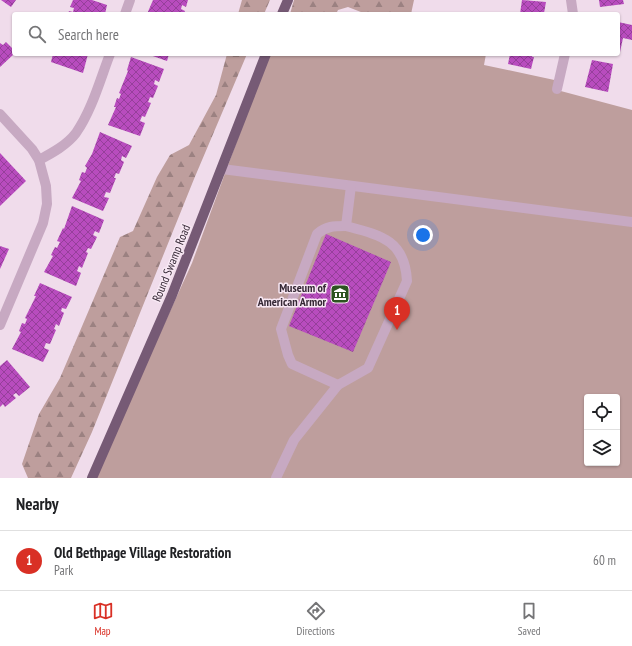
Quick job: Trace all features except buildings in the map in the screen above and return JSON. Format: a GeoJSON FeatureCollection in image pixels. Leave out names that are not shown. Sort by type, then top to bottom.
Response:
{"type":"FeatureCollection","features":[{"type":"Feature","properties":{"kind":"main road"},"geometry":{"type":"LineString","coordinates":[[283,12],[288,0]]}},
{"type":"Feature","properties":{"kind":"main road","name":"Round Swamp Road"},"geometry":{"type":"LineString","coordinates":[[92,478],[172,295],[265,56]]}},
{"type":"Feature","properties":{"kind":"street"},"geometry":{"type":"LineString","coordinates":[[126,12],[130,0]]}},
{"type":"Feature","properties":{"kind":"street"},"geometry":{"type":"LineString","coordinates":[[571,0],[573,12]]}},
{"type":"Feature","properties":{"kind":"street"},"geometry":{"type":"LineString","coordinates":[[39,160],[58,150],[75,134],[86,114],[109,56]]}},
{"type":"Feature","properties":{"kind":"street"},"geometry":{"type":"LineString","coordinates":[[557,89],[565,56]]}},
{"type":"Feature","properties":{"kind":"street"},"geometry":{"type":"LineString","coordinates":[[0,114],[32,149],[39,160],[46,186],[47,204],[43,223],[0,325]]}},
{"type":"Feature","properties":{"kind":"street"},"geometry":{"type":"LineString","coordinates":[[222,169],[632,222]]}},
{"type":"Feature","properties":{"kind":"street"},"geometry":{"type":"LineString","coordinates":[[346,226],[351,186]]}},
{"type":"Feature","properties":{"kind":"street"},"geometry":{"type":"LineString","coordinates":[[276,478],[294,440],[338,385],[368,368],[407,281],[406,266],[400,252],[389,241],[373,233],[346,226],[330,226],[322,229],[317,234],[280,329],[292,364],[338,385]]}},
{"type":"Feature","properties":{"kind":"green space"},"geometry":{"type":"Polygon","coordinates":[[[242,0],[270,0],[265,12],[239,12],[242,0]]]}},
{"type":"Feature","properties":{"kind":"green space"},"geometry":{"type":"Polygon","coordinates":[[[294,0],[414,0],[411,12],[361,12],[348,7],[338,10],[337,12],[291,12],[294,0]]]}},
{"type":"Feature","properties":{"kind":"green space"},"geometry":{"type":"Polygon","coordinates":[[[226,56],[246,56],[194,179],[92,432],[71,478],[28,478],[22,464],[39,414],[60,378],[120,237],[133,231],[157,177],[170,155],[189,145],[216,95],[226,56]]]}},
{"type":"Feature","properties":{"kind":"green space"},"geometry":{"type":"Polygon","coordinates":[[[268,56],[486,56],[484,65],[559,81],[557,90],[632,110],[632,478],[94,478],[192,263],[268,56]]]}},
{"type":"Feature","properties":{"kind":"place","name":"Museum of American Armor"},"geometry":{"type":"Point","coordinates":[340,294]}},
{"type":"Feature","properties":{"kind":"place","name":"Old Bethpage Village Restoration"},"geometry":{"type":"Point","coordinates":[397,330]}}]}
